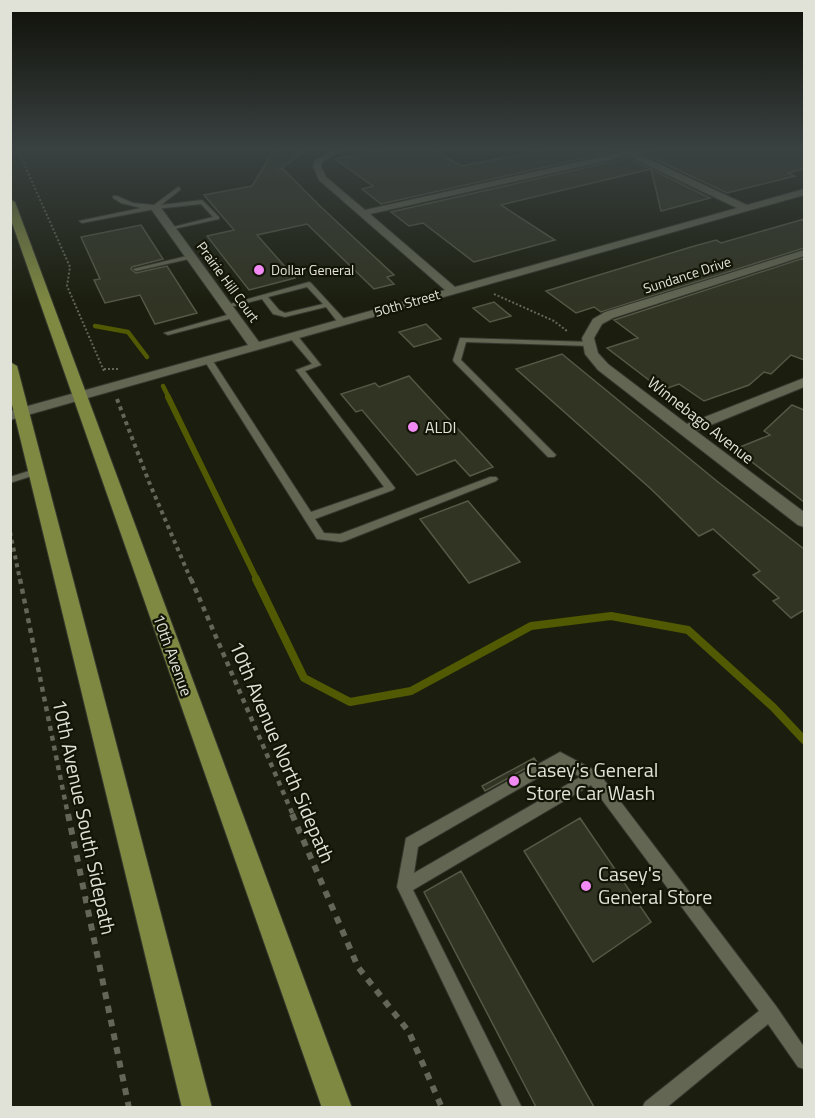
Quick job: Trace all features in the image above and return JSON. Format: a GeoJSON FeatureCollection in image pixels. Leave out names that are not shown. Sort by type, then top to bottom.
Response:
{"type":"FeatureCollection","features":[{"type":"Feature","properties":{"kind":"main road","name":"10th Avenue"},"geometry":{"type":"LineString","coordinates":[[10,202],[338,1107]]}},
{"type":"Feature","properties":{"kind":"main road"},"geometry":{"type":"LineString","coordinates":[[10,366],[17,414],[38,471],[197,1107]]}},
{"type":"Feature","properties":{"kind":"street"},"geometry":{"type":"LineString","coordinates":[[348,200],[452,290]]}},
{"type":"Feature","properties":{"kind":"street"},"geometry":{"type":"LineString","coordinates":[[363,213],[420,200]]}},
{"type":"Feature","properties":{"kind":"street"},"geometry":{"type":"LineString","coordinates":[[728,200],[745,208]]}},
{"type":"Feature","properties":{"kind":"street","name":"50th Street"},"geometry":{"type":"LineString","coordinates":[[17,414],[774,200]]}},
{"type":"Feature","properties":{"kind":"street","name":"Prairie Hill Court"},"geometry":{"type":"LineString","coordinates":[[155,207],[256,346]]}},
{"type":"Feature","properties":{"kind":"street","name":"Sundance Drive"},"geometry":{"type":"LineString","coordinates":[[589,341],[597,322],[609,315],[804,253]]}},
{"type":"Feature","properties":{"kind":"street","name":"Winnebago Avenue"},"geometry":{"type":"LineString","coordinates":[[589,341],[592,354],[603,367],[804,522]]}},
{"type":"Feature","properties":{"kind":"street"},"geometry":{"type":"LineString","coordinates":[[685,430],[804,382]]}},
{"type":"Feature","properties":{"kind":"lane"},"geometry":{"type":"LineString","coordinates":[[119,200],[131,205],[155,207],[164,200]]}},
{"type":"Feature","properties":{"kind":"lane"},"geometry":{"type":"LineString","coordinates":[[82,221],[155,207],[202,202],[217,218],[171,229]]}},
{"type":"Feature","properties":{"kind":"lane"},"geometry":{"type":"LineString","coordinates":[[136,269],[191,257]]}},
{"type":"Feature","properties":{"kind":"lane"},"geometry":{"type":"LineString","coordinates":[[168,333],[263,296],[309,284],[342,322]]}},
{"type":"Feature","properties":{"kind":"lane"},"geometry":{"type":"LineString","coordinates":[[263,296],[276,312],[285,315],[327,304]]}},
{"type":"Feature","properties":{"kind":"lane"},"geometry":{"type":"LineString","coordinates":[[293,336],[316,365],[300,370],[390,488],[309,517]]}},
{"type":"Feature","properties":{"kind":"lane"},"geometry":{"type":"LineString","coordinates":[[551,454],[457,360],[463,340],[589,341]]}},
{"type":"Feature","properties":{"kind":"lane"},"geometry":{"type":"LineString","coordinates":[[208,360],[321,536],[341,538],[493,479]]}},
{"type":"Feature","properties":{"kind":"lane"},"geometry":{"type":"LineString","coordinates":[[10,480],[38,471]]}},
{"type":"Feature","properties":{"kind":"lane"},"geometry":{"type":"LineString","coordinates":[[513,1107],[404,887],[411,843],[560,758],[593,777],[770,1012],[804,1061]]}},
{"type":"Feature","properties":{"kind":"lane"},"geometry":{"type":"LineString","coordinates":[[404,887],[593,777]]}},
{"type":"Feature","properties":{"kind":"lane"},"geometry":{"type":"LineString","coordinates":[[651,1107],[770,1012]]}},
{"type":"Feature","properties":{"kind":"path"},"geometry":{"type":"LineString","coordinates":[[40,200],[70,267],[67,286],[106,373]]}},
{"type":"Feature","properties":{"kind":"path"},"geometry":{"type":"LineString","coordinates":[[489,292],[554,321],[566,330],[589,341]]}},
{"type":"Feature","properties":{"kind":"path","name":"10th Avenue North Sidepath"},"geometry":{"type":"LineString","coordinates":[[116,397],[149,482],[358,967],[409,1032],[442,1107]]}},
{"type":"Feature","properties":{"kind":"path","name":"10th Avenue South Sidepath"},"geometry":{"type":"LineString","coordinates":[[10,532],[129,1107]]}},
{"type":"Feature","properties":{"kind":"building"},"geometry":{"type":"Polygon","coordinates":[[[208,200],[314,200],[394,275],[387,277],[394,284],[374,289],[307,224],[257,235],[295,278],[249,290],[207,236],[234,230],[208,200]]]}},
{"type":"Feature","properties":{"kind":"building"},"geometry":{"type":"Polygon","coordinates":[[[376,200],[398,200],[381,204],[376,200]]]}},
{"type":"Feature","properties":{"kind":"building"},"geometry":{"type":"Polygon","coordinates":[[[443,200],[521,200],[501,205],[555,240],[474,262],[423,223],[409,226],[391,212],[443,200]]]}},
{"type":"Feature","properties":{"kind":"building"},"geometry":{"type":"Polygon","coordinates":[[[658,200],[702,200],[661,211],[658,200]]]}},
{"type":"Feature","properties":{"kind":"building"},"geometry":{"type":"Polygon","coordinates":[[[804,219],[804,248],[601,312],[594,307],[576,313],[546,291],[716,240],[721,243],[804,219]]]}},
{"type":"Feature","properties":{"kind":"building"},"geometry":{"type":"Polygon","coordinates":[[[141,225],[163,259],[131,269],[136,273],[167,266],[197,313],[155,324],[140,295],[105,303],[94,280],[100,279],[81,237],[141,225]]]}},
{"type":"Feature","properties":{"kind":"building"},"geometry":{"type":"Polygon","coordinates":[[[804,258],[804,360],[791,355],[771,374],[764,372],[749,385],[704,401],[679,384],[662,390],[607,348],[638,338],[614,320],[804,258]]]}},
{"type":"Feature","properties":{"kind":"building"},"geometry":{"type":"Polygon","coordinates":[[[494,302],[511,316],[490,322],[473,308],[494,302]]]}},
{"type":"Feature","properties":{"kind":"building"},"geometry":{"type":"Polygon","coordinates":[[[426,324],[441,339],[414,347],[399,332],[426,324]]]}},
{"type":"Feature","properties":{"kind":"building"},"geometry":{"type":"Polygon","coordinates":[[[562,354],[804,549],[804,610],[791,618],[773,601],[779,598],[753,575],[760,571],[713,529],[699,536],[651,489],[516,369],[562,354]]]}},
{"type":"Feature","properties":{"kind":"building"},"geometry":{"type":"Polygon","coordinates":[[[409,376],[493,467],[470,476],[455,460],[417,475],[362,410],[356,412],[341,394],[375,383],[379,387],[409,376]]]}},
{"type":"Feature","properties":{"kind":"building"},"geometry":{"type":"Polygon","coordinates":[[[792,405],[804,410],[804,502],[735,449],[770,435],[764,431],[792,405]]]}},
{"type":"Feature","properties":{"kind":"building"},"geometry":{"type":"Polygon","coordinates":[[[468,501],[520,562],[469,583],[420,519],[468,501]]]}},
{"type":"Feature","properties":{"kind":"building"},"geometry":{"type":"Polygon","coordinates":[[[534,758],[537,762],[485,791],[482,786],[534,758]]]}},
{"type":"Feature","properties":{"kind":"building","name":"Casey's General Store"},"geometry":{"type":"Polygon","coordinates":[[[580,818],[651,922],[593,962],[524,851],[580,818]]]}},
{"type":"Feature","properties":{"kind":"building"},"geometry":{"type":"Polygon","coordinates":[[[461,871],[594,1107],[536,1107],[424,892],[461,871]]]}},
{"type":"Feature","properties":{"kind":"waterway"},"geometry":{"type":"LineString","coordinates":[[95,326],[128,332],[147,357]]}},
{"type":"Feature","properties":{"kind":"waterway"},"geometry":{"type":"LineString","coordinates":[[163,386],[169,398]]}},
{"type":"Feature","properties":{"kind":"waterway"},"geometry":{"type":"LineString","coordinates":[[168,397],[257,580]]}},
{"type":"Feature","properties":{"kind":"waterway"},"geometry":{"type":"LineString","coordinates":[[256,579],[304,678],[350,702],[411,691],[531,626],[611,616],[688,630],[773,707],[804,740]]}},
{"type":"Feature","properties":{"kind":"place","name":"Dollar General"},"geometry":{"type":"Point","coordinates":[259,270]}},
{"type":"Feature","properties":{"kind":"place","name":"ALDI"},"geometry":{"type":"Point","coordinates":[413,427]}},
{"type":"Feature","properties":{"kind":"place","name":"Casey's General Store Car Wash"},"geometry":{"type":"Point","coordinates":[514,781]}},
{"type":"Feature","properties":{"kind":"place","name":"Casey's General Store"},"geometry":{"type":"Point","coordinates":[586,886]}}]}
